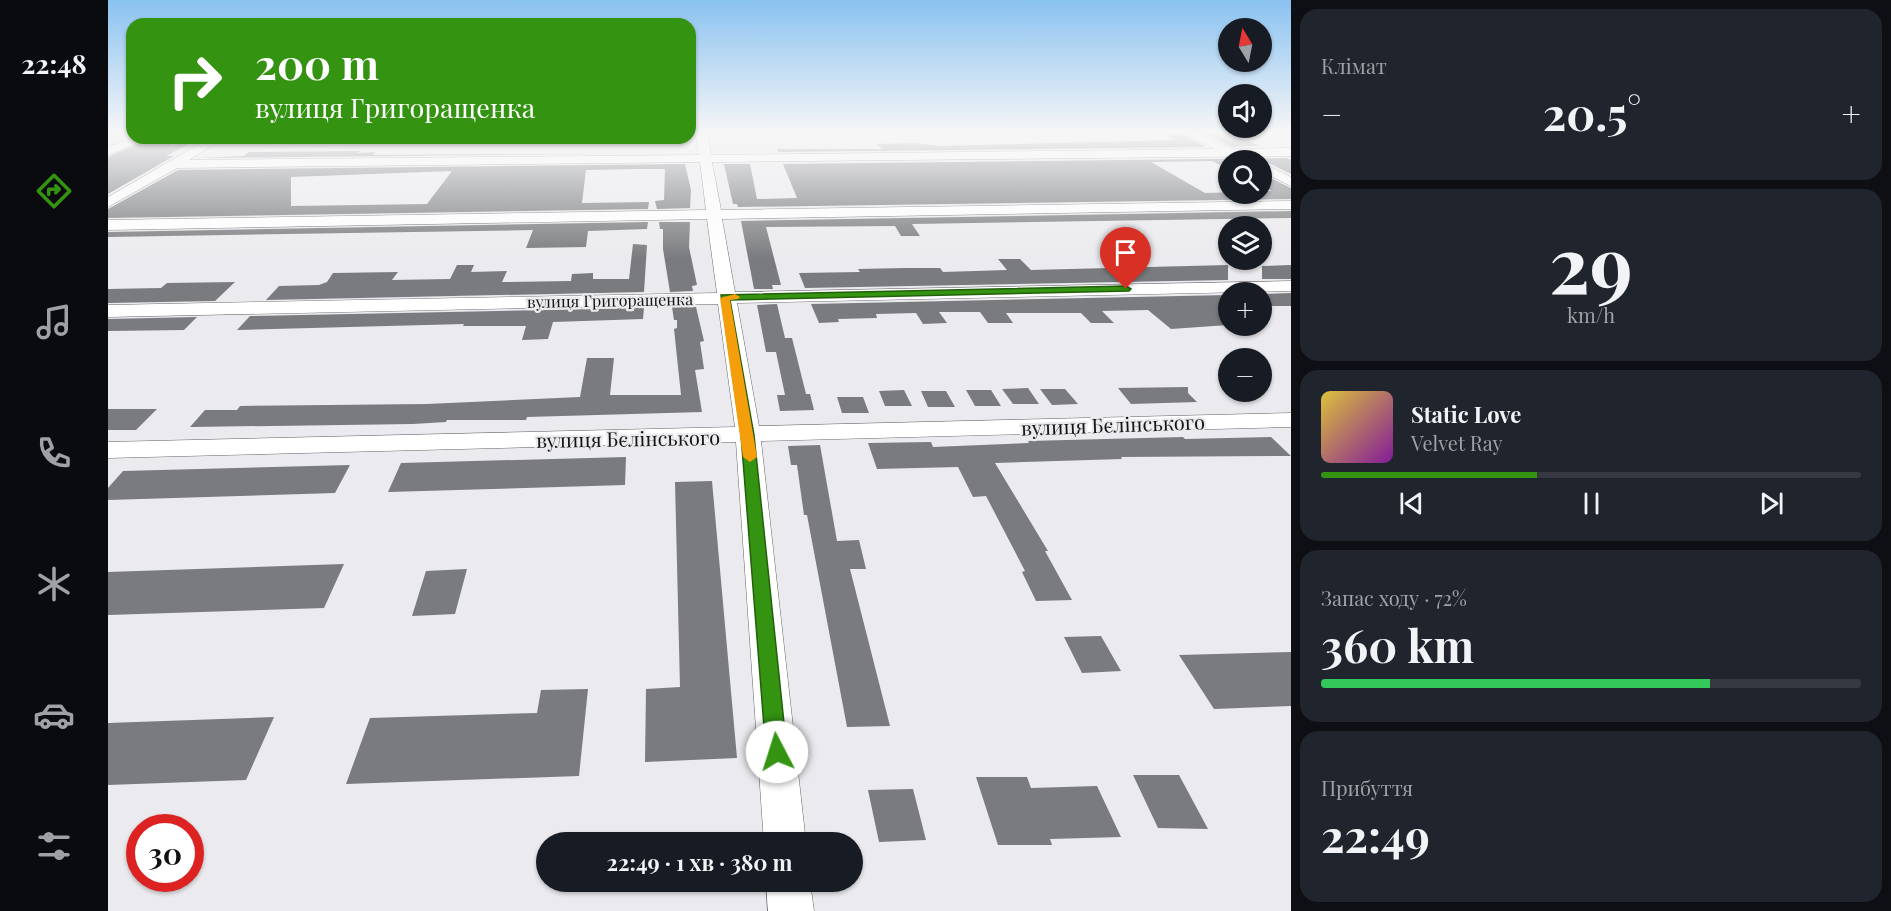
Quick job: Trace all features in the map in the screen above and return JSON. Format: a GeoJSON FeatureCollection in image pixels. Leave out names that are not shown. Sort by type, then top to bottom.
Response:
{"type":"FeatureCollection","features":[{"type":"Feature","properties":{"kind":"street"},"geometry":{"type":"LineString","coordinates":[[108,203],[160,174]]}},
{"type":"Feature","properties":{"kind":"street"},"geometry":{"type":"LineString","coordinates":[[706,174],[724,298],[748,435],[784,832]]}},
{"type":"Feature","properties":{"kind":"street"},"geometry":{"type":"LineString","coordinates":[[1275,174],[1291,182]]}},
{"type":"Feature","properties":{"kind":"street"},"geometry":{"type":"LineString","coordinates":[[108,225],[1291,205]]}},
{"type":"Feature","properties":{"kind":"street","name":"вулиця Григоращенка"},"geometry":{"type":"LineString","coordinates":[[108,311],[1291,286]]}},
{"type":"Feature","properties":{"kind":"street","name":"вулиця Бєлінського"},"geometry":{"type":"LineString","coordinates":[[108,450],[1291,420]]}},
{"type":"Feature","properties":{"kind":"street"},"geometry":{"type":"LineString","coordinates":[[789,892],[791,911]]}},
{"type":"Feature","properties":{"kind":"building"},"geometry":{"type":"Polygon","coordinates":[[[108,174],[144,174],[108,194],[108,174]]]}},
{"type":"Feature","properties":{"kind":"building"},"geometry":{"type":"Polygon","coordinates":[[[172,174],[385,174],[291,177],[291,206],[427,204],[450,174],[586,174],[582,203],[649,202],[648,209],[108,218],[108,209],[172,174]]]}},
{"type":"Feature","properties":{"kind":"building"},"geometry":{"type":"Polygon","coordinates":[[[665,174],[687,174],[691,190],[690,208],[657,209],[655,201],[664,200],[665,174]]]}},
{"type":"Feature","properties":{"kind":"building"},"geometry":{"type":"Polygon","coordinates":[[[726,174],[752,174],[757,199],[797,198],[787,174],[1171,174],[1205,193],[1218,193],[1218,200],[738,207],[737,204],[733,204],[726,174]]]}},
{"type":"Feature","properties":{"kind":"building"},"geometry":{"type":"Polygon","coordinates":[[[1272,179],[1291,188],[1291,199],[1272,199],[1272,179]]]}},
{"type":"Feature","properties":{"kind":"building"},"geometry":{"type":"Polygon","coordinates":[[[1291,211],[1291,218],[1218,216],[1218,219],[912,224],[920,236],[901,236],[895,226],[766,227],[781,285],[772,285],[773,289],[754,289],[741,221],[1291,211]]]}},
{"type":"Feature","properties":{"kind":"building"},"geometry":{"type":"Polygon","coordinates":[[[648,222],[647,229],[588,231],[586,247],[526,248],[533,230],[108,237],[108,232],[648,222]]]}},
{"type":"Feature","properties":{"kind":"building"},"geometry":{"type":"Polygon","coordinates":[[[659,222],[690,222],[689,247],[697,285],[692,286],[693,291],[670,292],[663,249],[663,229],[660,229],[659,222]]]}},
{"type":"Feature","properties":{"kind":"building"},"geometry":{"type":"Polygon","coordinates":[[[633,244],[647,245],[644,292],[266,300],[279,286],[319,285],[327,282],[333,273],[398,272],[392,280],[450,279],[457,265],[474,265],[471,272],[507,271],[502,282],[571,281],[572,274],[593,273],[593,279],[629,279],[633,244]]]}},
{"type":"Feature","properties":{"kind":"building"},"geometry":{"type":"Polygon","coordinates":[[[998,259],[1020,259],[1031,270],[1218,265],[1218,270],[1228,270],[1228,280],[805,288],[799,273],[860,272],[858,269],[904,268],[940,268],[943,272],[1007,270],[998,259]]]}},
{"type":"Feature","properties":{"kind":"building"},"geometry":{"type":"Polygon","coordinates":[[[1291,265],[1291,279],[1262,279],[1262,270],[1272,270],[1272,266],[1291,265]]]}},
{"type":"Feature","properties":{"kind":"building"},"geometry":{"type":"Polygon","coordinates":[[[235,282],[215,301],[108,303],[108,289],[161,288],[167,283],[235,282]]]}},
{"type":"Feature","properties":{"kind":"building"},"geometry":{"type":"Polygon","coordinates":[[[1291,293],[1291,306],[1272,306],[1272,294],[1291,293]]]}},
{"type":"Feature","properties":{"kind":"building"},"geometry":{"type":"Polygon","coordinates":[[[1218,295],[1218,326],[1171,329],[1148,310],[1102,311],[1114,323],[1091,323],[1081,313],[1006,313],[1013,323],[988,323],[980,312],[939,312],[947,323],[923,324],[916,313],[876,314],[877,318],[838,319],[839,322],[819,323],[811,304],[1218,295]]]}},
{"type":"Feature","properties":{"kind":"building"},"geometry":{"type":"Polygon","coordinates":[[[777,304],[785,338],[792,338],[806,394],[810,394],[814,410],[780,411],[777,395],[785,395],[776,352],[766,352],[757,305],[777,304]]]}},
{"type":"Feature","properties":{"kind":"building"},"geometry":{"type":"Polygon","coordinates":[[[672,307],[696,307],[704,341],[700,342],[704,369],[695,370],[702,412],[527,417],[526,420],[447,420],[446,422],[413,424],[190,427],[205,410],[237,410],[240,406],[427,404],[580,397],[587,358],[614,358],[610,395],[681,395],[674,329],[677,328],[677,320],[674,320],[672,307]]]}},
{"type":"Feature","properties":{"kind":"building"},"geometry":{"type":"Polygon","coordinates":[[[644,308],[643,319],[553,322],[548,339],[522,340],[526,326],[463,326],[464,324],[237,330],[250,316],[644,308]]]}},
{"type":"Feature","properties":{"kind":"building"},"geometry":{"type":"Polygon","coordinates":[[[197,317],[184,330],[108,331],[108,319],[197,317]]]}},
{"type":"Feature","properties":{"kind":"building"},"geometry":{"type":"Polygon","coordinates":[[[1188,387],[1188,393],[1197,402],[1131,404],[1118,388],[1188,387]]]}},
{"type":"Feature","properties":{"kind":"building"},"geometry":{"type":"Polygon","coordinates":[[[1028,388],[1039,404],[1013,404],[1002,389],[1028,388]]]}},
{"type":"Feature","properties":{"kind":"building"},"geometry":{"type":"Polygon","coordinates":[[[1040,389],[1065,389],[1078,404],[1052,405],[1040,389]]]}},
{"type":"Feature","properties":{"kind":"building"},"geometry":{"type":"Polygon","coordinates":[[[904,390],[912,406],[885,406],[879,391],[904,390]]]}},
{"type":"Feature","properties":{"kind":"building"},"geometry":{"type":"Polygon","coordinates":[[[966,390],[991,390],[1001,406],[975,406],[966,390]]]}},
{"type":"Feature","properties":{"kind":"building"},"geometry":{"type":"Polygon","coordinates":[[[921,391],[946,391],[955,407],[928,407],[921,391]]]}},
{"type":"Feature","properties":{"kind":"building"},"geometry":{"type":"Polygon","coordinates":[[[837,397],[863,397],[869,413],[842,413],[837,397]]]}},
{"type":"Feature","properties":{"kind":"building"},"geometry":{"type":"Polygon","coordinates":[[[108,409],[157,409],[136,430],[108,430],[108,409]]]}},
{"type":"Feature","properties":{"kind":"building"},"geometry":{"type":"Polygon","coordinates":[[[1183,437],[1185,439],[1271,437],[1291,456],[1121,457],[1122,459],[995,463],[1048,551],[1045,551],[1072,600],[1036,601],[1022,572],[1025,571],[986,496],[973,497],[958,467],[877,469],[868,443],[931,442],[933,447],[1029,443],[1028,441],[1183,437]]]}},
{"type":"Feature","properties":{"kind":"building"},"geometry":{"type":"Polygon","coordinates":[[[820,445],[837,541],[859,540],[866,569],[850,569],[890,726],[847,727],[807,515],[804,515],[797,465],[791,465],[788,446],[820,445]]]}},
{"type":"Feature","properties":{"kind":"building"},"geometry":{"type":"Polygon","coordinates":[[[626,457],[625,485],[388,492],[401,463],[626,457]]]}},
{"type":"Feature","properties":{"kind":"building"},"geometry":{"type":"Polygon","coordinates":[[[350,465],[335,493],[108,500],[108,488],[123,471],[350,465]]]}},
{"type":"Feature","properties":{"kind":"building"},"geometry":{"type":"Polygon","coordinates":[[[712,481],[737,758],[645,762],[646,689],[680,687],[675,482],[712,481]]]}},
{"type":"Feature","properties":{"kind":"building"},"geometry":{"type":"Polygon","coordinates":[[[344,564],[324,608],[108,615],[108,572],[344,564]]]}},
{"type":"Feature","properties":{"kind":"building"},"geometry":{"type":"Polygon","coordinates":[[[467,569],[455,614],[412,616],[426,571],[467,569]]]}},
{"type":"Feature","properties":{"kind":"building"},"geometry":{"type":"Polygon","coordinates":[[[1101,636],[1121,671],[1082,673],[1064,637],[1101,636]]]}},
{"type":"Feature","properties":{"kind":"building"},"geometry":{"type":"Polygon","coordinates":[[[1291,652],[1291,706],[1214,709],[1179,655],[1291,652]]]}},
{"type":"Feature","properties":{"kind":"building"},"geometry":{"type":"Polygon","coordinates":[[[588,689],[579,776],[346,784],[370,718],[537,713],[541,690],[588,689]]]}},
{"type":"Feature","properties":{"kind":"building"},"geometry":{"type":"Polygon","coordinates":[[[274,717],[246,780],[108,785],[108,723],[274,717]]]}},
{"type":"Feature","properties":{"kind":"building"},"geometry":{"type":"Polygon","coordinates":[[[1133,775],[1179,775],[1208,829],[1158,828],[1133,775]]]}},
{"type":"Feature","properties":{"kind":"building"},"geometry":{"type":"Polygon","coordinates":[[[976,777],[1027,777],[1031,788],[1097,786],[1121,837],[1050,839],[1052,845],[998,845],[976,777]]]}},
{"type":"Feature","properties":{"kind":"building"},"geometry":{"type":"Polygon","coordinates":[[[913,789],[926,840],[879,842],[868,790],[913,789]]]}},
{"type":"Feature","properties":{"kind":"slow traffic"},"geometry":{"type":"LineString","coordinates":[[735,297],[724,298],[750,457]]}},
{"type":"Feature","properties":{"kind":"route"},"geometry":{"type":"LineString","coordinates":[[777,752],[748,435],[724,298],[1126,289]]}}]}
